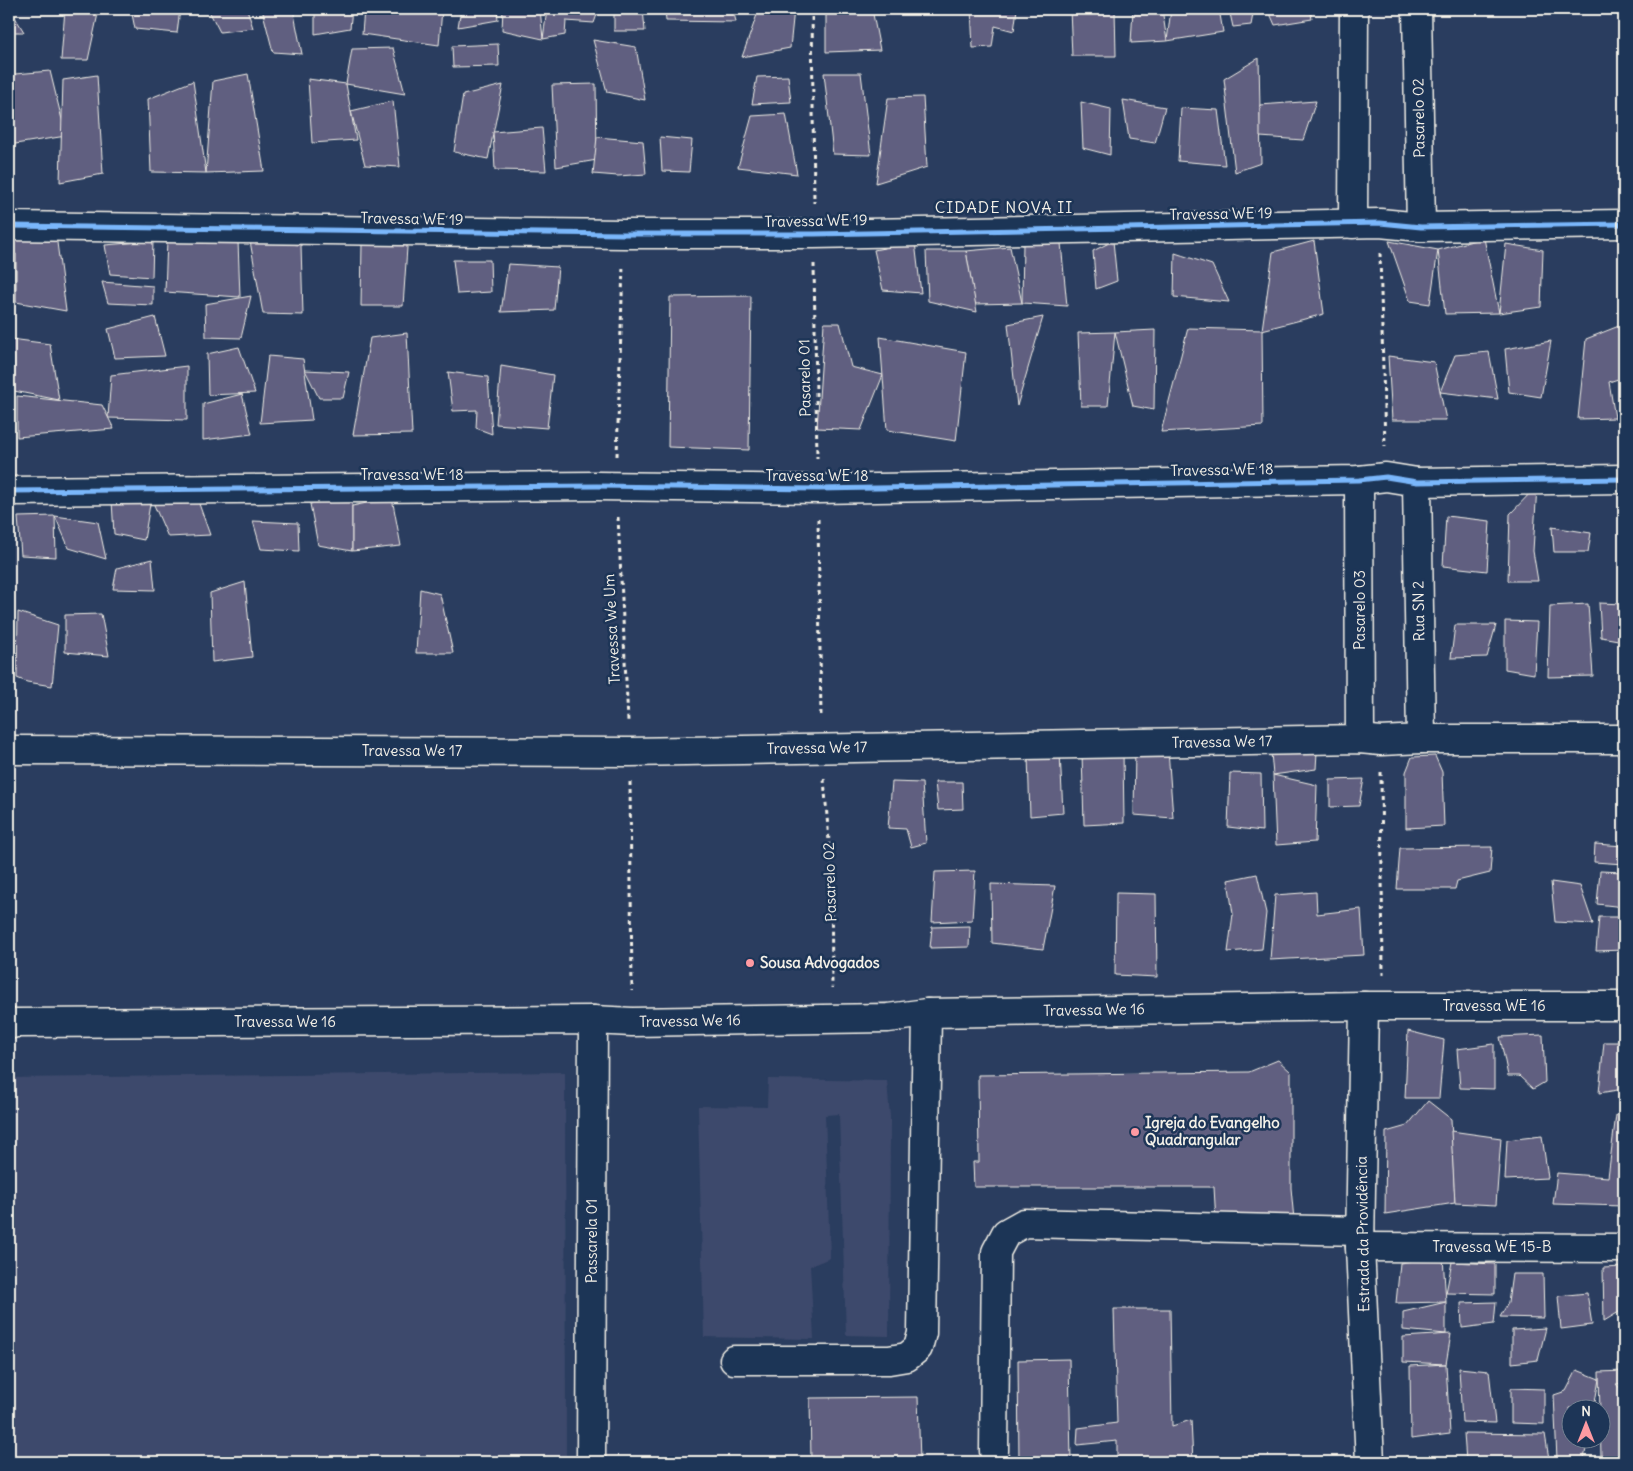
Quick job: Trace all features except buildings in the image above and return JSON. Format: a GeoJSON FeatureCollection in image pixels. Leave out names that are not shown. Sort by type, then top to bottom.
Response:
{"type":"FeatureCollection","features":[{"type":"Feature","properties":{"kind":"street"},"geometry":{"type":"LineString","coordinates":[[1354,9],[1366,224]]}},
{"type":"Feature","properties":{"kind":"street","name":"Pasarelo 02"},"geometry":{"type":"LineString","coordinates":[[1417,9],[1421,227]]}},
{"type":"Feature","properties":{"kind":"street","name":"Travessa WE 19"},"geometry":{"type":"LineString","coordinates":[[9,226],[624,234],[814,234],[1366,224],[1421,227],[1624,224]]}},
{"type":"Feature","properties":{"kind":"street","name":"Travessa WE 18"},"geometry":{"type":"LineString","coordinates":[[9,491],[616,486],[818,489],[1359,480],[1386,477],[1417,482],[1624,479]]}},
{"type":"Feature","properties":{"kind":"street","name":"Pasarelo 03"},"geometry":{"type":"LineString","coordinates":[[1359,480],[1371,740]]}},
{"type":"Feature","properties":{"kind":"street","name":"Rua SN 2"},"geometry":{"type":"LineString","coordinates":[[1417,482],[1421,739]]}},
{"type":"Feature","properties":{"kind":"street","name":"Travessa We 17"},"geometry":{"type":"LineString","coordinates":[[9,750],[630,752],[1421,739],[1624,739]]}},
{"type":"Feature","properties":{"kind":"street","name":"Travessa WE 16"},"geometry":{"type":"LineString","coordinates":[[1373,1006],[1624,1006]]}},
{"type":"Feature","properties":{"kind":"street","name":"Travessa We 16"},"geometry":{"type":"LineString","coordinates":[[11,1023],[593,1020],[632,1022],[888,1018],[927,1013],[1373,1006]]}},
{"type":"Feature","properties":{"kind":"street","name":"Estrada da Providência"},"geometry":{"type":"LineString","coordinates":[[1370,1462],[1360,1239],[1373,1006]]}},
{"type":"Feature","properties":{"kind":"street"},"geometry":{"type":"LineString","coordinates":[[734,1360],[889,1360],[907,1356],[918,1348],[922,1333],[927,1013]]}},
{"type":"Feature","properties":{"kind":"street","name":"Passarela 01"},"geometry":{"type":"LineString","coordinates":[[591,1462],[593,1020]]}},
{"type":"Feature","properties":{"kind":"street","name":"Travessa WE 15-B"},"geometry":{"type":"LineString","coordinates":[[994,1451],[996,1252],[1006,1233],[1024,1223],[1360,1239],[1624,1248]]}},
{"type":"Feature","properties":{"kind":"path"},"geometry":{"type":"LineString","coordinates":[[1366,224],[1386,477]]}},
{"type":"Feature","properties":{"kind":"path"},"geometry":{"type":"LineString","coordinates":[[1371,740],[1373,1006]]}},
{"type":"Feature","properties":{"kind":"shaded area"},"geometry":{"type":"Polygon","coordinates":[[[565,1072],[566,1462],[9,1462],[9,1078],[565,1072]]]}},
{"type":"Feature","properties":{"kind":"shaded area"},"geometry":{"type":"Polygon","coordinates":[[[768,1079],[887,1081],[890,1117],[889,1336],[846,1335],[839,1114],[825,1115],[830,1258],[810,1266],[814,1339],[704,1337],[698,1106],[767,1107],[768,1079]]]}},
{"type":"Feature","properties":{"kind":"cycle path"},"geometry":{"type":"LineString","coordinates":[[9,226],[624,234],[814,234],[1380,223],[1421,227],[1624,224]]}},
{"type":"Feature","properties":{"kind":"cycle path"},"geometry":{"type":"LineString","coordinates":[[9,491],[597,486],[818,489],[1359,480],[1386,477],[1417,482],[1624,479]]}},
{"type":"Feature","properties":{"kind":"place","name":"Sousa Advogados"},"geometry":{"type":"Point","coordinates":[750,963]}},
{"type":"Feature","properties":{"kind":"place","name":"Igreja do Evangelho Quadrangular"},"geometry":{"type":"Point","coordinates":[1135,1132]}},
{"type":"Feature","properties":{"kind":"district","name":"CIDADE NOVA II"},"geometry":{"type":"Point","coordinates":[1004,207]}}]}
